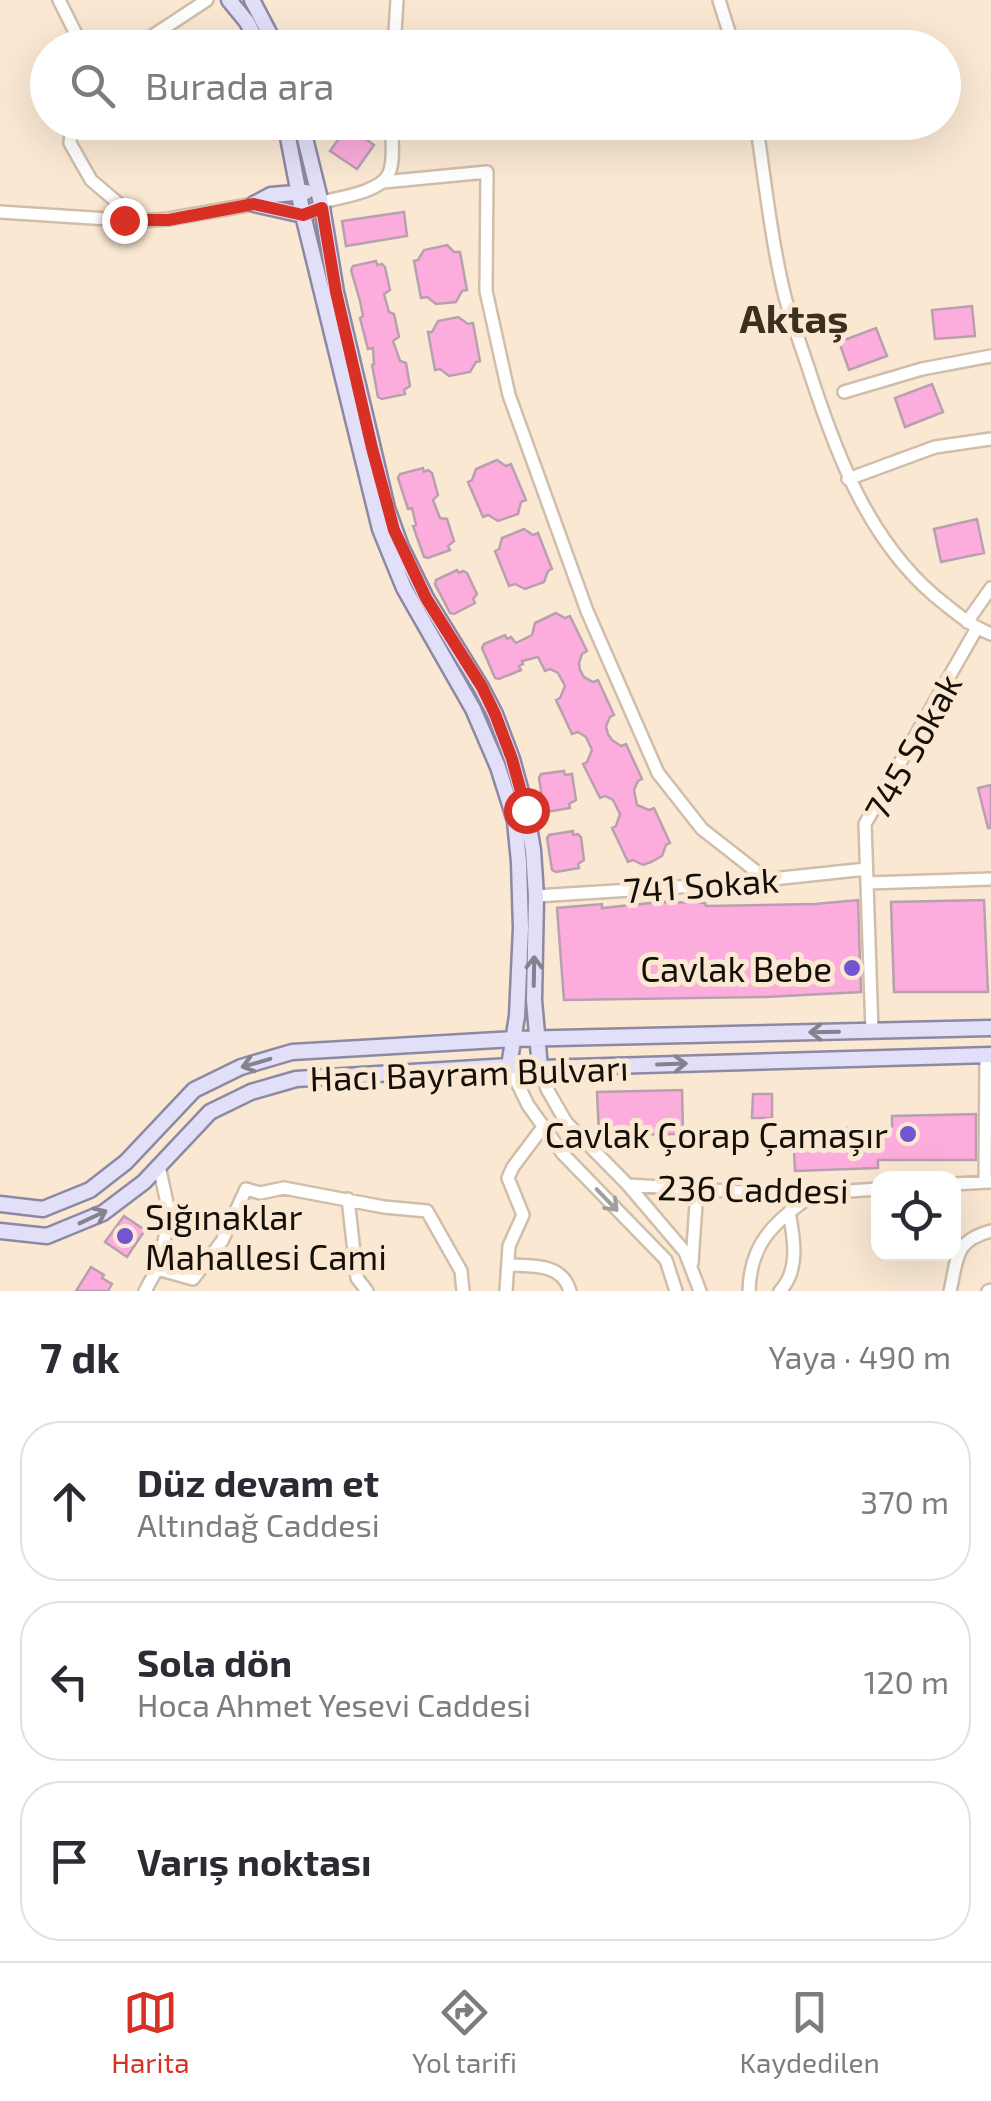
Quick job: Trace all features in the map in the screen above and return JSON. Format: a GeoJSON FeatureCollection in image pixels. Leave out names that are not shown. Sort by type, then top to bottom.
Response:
{"type":"FeatureCollection","features":[{"type":"Feature","properties":{"kind":"main road"},"geometry":{"type":"LineString","coordinates":[[229,0],[251,30]]}},
{"type":"Feature","properties":{"kind":"main road"},"geometry":{"type":"LineString","coordinates":[[256,2],[269,30]]}},
{"type":"Feature","properties":{"kind":"main road"},"geometry":{"type":"LineString","coordinates":[[289,140],[303,215],[380,530],[404,588],[491,748],[511,808],[520,862],[521,928],[519,995],[508,1066]]}},
{"type":"Feature","properties":{"kind":"main road"},"geometry":{"type":"LineString","coordinates":[[305,140],[387,508],[426,598],[482,687],[512,759],[528,820],[536,896],[534,1000],[540,1068]]}},
{"type":"Feature","properties":{"kind":"main road"},"geometry":{"type":"LineString","coordinates":[[254,204],[271,195],[299,192],[321,201]]}},
{"type":"Feature","properties":{"kind":"main road"},"geometry":{"type":"LineString","coordinates":[[303,215],[321,201]]}},
{"type":"Feature","properties":{"kind":"main road"},"geometry":{"type":"LineString","coordinates":[[254,204],[303,215]]}},
{"type":"Feature","properties":{"kind":"main road","name":"Hacı Bayram Bulvarı"},"geometry":{"type":"LineString","coordinates":[[0,1204],[44,1209],[90,1190],[126,1162],[194,1090],[241,1066],[292,1052],[513,1039],[991,1028]]}},
{"type":"Feature","properties":{"kind":"main road","name":"Hacı Bayram Bulvarı"},"geometry":{"type":"LineString","coordinates":[[0,1231],[47,1236],[104,1213],[144,1182],[210,1112],[250,1092],[296,1079],[508,1066],[989,1055]]}},
{"type":"Feature","properties":{"kind":"street"},"geometry":{"type":"LineString","coordinates":[[59,0],[74,30]]}},
{"type":"Feature","properties":{"kind":"street"},"geometry":{"type":"LineString","coordinates":[[161,30],[207,0]]}},
{"type":"Feature","properties":{"kind":"street"},"geometry":{"type":"LineString","coordinates":[[395,30],[397,0]]}},
{"type":"Feature","properties":{"kind":"street"},"geometry":{"type":"LineString","coordinates":[[719,0],[728,30]]}},
{"type":"Feature","properties":{"kind":"street"},"geometry":{"type":"LineString","coordinates":[[70,140],[91,180],[138,221]]}},
{"type":"Feature","properties":{"kind":"street"},"geometry":{"type":"LineString","coordinates":[[382,182],[390,171],[391,140]]}},
{"type":"Feature","properties":{"kind":"street"},"geometry":{"type":"LineString","coordinates":[[759,140],[787,302],[848,479],[910,574],[972,626],[991,634]]}},
{"type":"Feature","properties":{"kind":"street"},"geometry":{"type":"LineString","coordinates":[[321,201],[382,182],[487,172],[486,290],[509,395],[587,612],[658,773],[702,829],[756,872]]}},
{"type":"Feature","properties":{"kind":"street"},"geometry":{"type":"LineString","coordinates":[[0,212],[138,221],[168,220],[254,204]]}},
{"type":"Feature","properties":{"kind":"street"},"geometry":{"type":"LineString","coordinates":[[844,392],[922,369],[991,356]]}},
{"type":"Feature","properties":{"kind":"street"},"geometry":{"type":"LineString","coordinates":[[848,479],[935,447],[991,439]]}},
{"type":"Feature","properties":{"kind":"street","name":"745 Sokak"},"geometry":{"type":"LineString","coordinates":[[872,1031],[865,824],[991,588]]}},
{"type":"Feature","properties":{"kind":"street","name":"741 Sokak"},"geometry":{"type":"LineString","coordinates":[[536,896],[726,884],[866,869]]}},
{"type":"Feature","properties":{"kind":"street"},"geometry":{"type":"LineString","coordinates":[[867,883],[991,880]]}},
{"type":"Feature","properties":{"kind":"street"},"geometry":{"type":"LineString","coordinates":[[961,1184],[988,1182],[989,1055]]}},
{"type":"Feature","properties":{"kind":"street"},"geometry":{"type":"LineString","coordinates":[[508,1066],[528,1105],[563,1154],[666,1260],[676,1291]]}},
{"type":"Feature","properties":{"kind":"street"},"geometry":{"type":"LineString","coordinates":[[540,1068],[546,1089],[566,1122],[628,1185],[685,1252],[700,1291]]}},
{"type":"Feature","properties":{"kind":"street"},"geometry":{"type":"LineString","coordinates":[[506,1291],[509,1246],[523,1215],[508,1178],[543,1127]]}},
{"type":"Feature","properties":{"kind":"street"},"geometry":{"type":"LineString","coordinates":[[145,1291],[157,1268],[170,1217],[160,1166]]}},
{"type":"Feature","properties":{"kind":"street","name":"236 Caddesi"},"geometry":{"type":"LineString","coordinates":[[628,1185],[792,1195],[871,1190]]}},
{"type":"Feature","properties":{"kind":"street"},"geometry":{"type":"LineString","coordinates":[[157,1268],[194,1279],[222,1241],[246,1189],[260,1192],[284,1188],[426,1211],[461,1271],[463,1291]]}},
{"type":"Feature","properties":{"kind":"street"},"geometry":{"type":"LineString","coordinates":[[691,1268],[697,1189]]}},
{"type":"Feature","properties":{"kind":"street"},"geometry":{"type":"LineString","coordinates":[[749,1291],[749,1276],[765,1233],[814,1194]]}},
{"type":"Feature","properties":{"kind":"street"},"geometry":{"type":"LineString","coordinates":[[348,1199],[357,1278],[367,1291]]}},
{"type":"Feature","properties":{"kind":"street"},"geometry":{"type":"LineString","coordinates":[[780,1291],[794,1268],[789,1212]]}},
{"type":"Feature","properties":{"kind":"street"},"geometry":{"type":"LineString","coordinates":[[950,1291],[962,1246],[975,1235],[991,1231]]}},
{"type":"Feature","properties":{"kind":"street"},"geometry":{"type":"LineString","coordinates":[[508,1265],[545,1266],[567,1281],[570,1291]]}},
{"type":"Feature","properties":{"kind":"building"},"geometry":{"type":"Polygon","coordinates":[[[338,140],[367,140],[374,145],[357,169],[330,151],[338,140]]]}},
{"type":"Feature","properties":{"kind":"building"},"geometry":{"type":"Polygon","coordinates":[[[404,212],[407,236],[346,246],[342,221],[404,212]]]}},
{"type":"Feature","properties":{"kind":"building"},"geometry":{"type":"Polygon","coordinates":[[[447,245],[460,252],[467,290],[462,291],[456,302],[436,304],[427,297],[421,298],[414,261],[424,250],[447,245]]]}},
{"type":"Feature","properties":{"kind":"building"},"geometry":{"type":"Polygon","coordinates":[[[376,261],[385,267],[390,290],[384,294],[399,337],[393,341],[400,361],[406,363],[410,386],[405,394],[382,399],[378,397],[373,348],[368,349],[351,270],[353,266],[376,261]]]}},
{"type":"Feature","properties":{"kind":"building"},"geometry":{"type":"Polygon","coordinates":[[[972,306],[975,336],[935,339],[932,310],[972,306]]]}},
{"type":"Feature","properties":{"kind":"building"},"geometry":{"type":"Polygon","coordinates":[[[458,317],[473,323],[480,361],[470,372],[449,376],[435,370],[428,332],[438,321],[458,317]]]}},
{"type":"Feature","properties":{"kind":"building"},"geometry":{"type":"Polygon","coordinates":[[[876,328],[887,356],[849,370],[839,342],[876,328]]]}},
{"type":"Feature","properties":{"kind":"building"},"geometry":{"type":"Polygon","coordinates":[[[932,384],[943,412],[905,427],[895,398],[932,384]]]}},
{"type":"Feature","properties":{"kind":"building"},"geometry":{"type":"Polygon","coordinates":[[[497,460],[506,466],[511,464],[526,500],[521,502],[518,514],[498,521],[488,515],[483,517],[468,482],[476,469],[497,460]]]}},
{"type":"Feature","properties":{"kind":"building"},"geometry":{"type":"Polygon","coordinates":[[[423,468],[424,472],[432,473],[438,495],[433,500],[440,518],[447,519],[454,541],[448,546],[450,550],[428,558],[424,557],[413,526],[416,525],[412,508],[408,509],[398,478],[423,468]]]}},
{"type":"Feature","properties":{"kind":"building"},"geometry":{"type":"Polygon","coordinates":[[[977,519],[984,553],[941,562],[934,529],[977,519]]]}},
{"type":"Feature","properties":{"kind":"building"},"geometry":{"type":"Polygon","coordinates":[[[524,529],[533,535],[538,533],[552,569],[544,582],[525,589],[515,584],[509,586],[495,551],[502,538],[524,529]]]}},
{"type":"Feature","properties":{"kind":"building"},"geometry":{"type":"Polygon","coordinates":[[[457,570],[467,573],[477,594],[475,603],[454,614],[435,584],[457,570]]]}},
{"type":"Feature","properties":{"kind":"building"},"geometry":{"type":"Polygon","coordinates":[[[556,613],[565,618],[570,616],[587,651],[582,654],[580,670],[593,682],[598,680],[614,715],[606,726],[608,734],[621,746],[626,744],[642,779],[634,790],[637,805],[654,808],[670,843],[662,856],[643,865],[628,862],[612,828],[620,814],[613,800],[600,798],[583,764],[592,750],[586,737],[578,732],[572,734],[556,700],[565,686],[558,673],[545,671],[538,657],[522,661],[521,670],[495,678],[482,648],[505,635],[516,643],[532,635],[535,623],[556,613]]]}},
{"type":"Feature","properties":{"kind":"building"},"geometry":{"type":"Polygon","coordinates":[[[564,771],[565,775],[572,774],[576,800],[569,804],[570,808],[547,812],[539,778],[541,774],[564,771]]]}},
{"type":"Feature","properties":{"kind":"building"},"geometry":{"type":"Polygon","coordinates":[[[991,785],[991,828],[988,828],[978,788],[991,785]]]}},
{"type":"Feature","properties":{"kind":"building"},"geometry":{"type":"Polygon","coordinates":[[[573,831],[573,835],[581,837],[584,860],[579,868],[556,872],[552,870],[547,838],[573,831]]]}},
{"type":"Feature","properties":{"kind":"building"},"geometry":{"type":"Polygon","coordinates":[[[858,900],[861,992],[564,1000],[557,908],[660,902],[706,906],[858,900]]]}},
{"type":"Feature","properties":{"kind":"building"},"geometry":{"type":"Polygon","coordinates":[[[984,900],[988,992],[894,992],[891,902],[984,900]]]}},
{"type":"Feature","properties":{"kind":"building"},"geometry":{"type":"Polygon","coordinates":[[[682,1090],[683,1134],[599,1135],[597,1092],[682,1090]]]}},
{"type":"Feature","properties":{"kind":"building"},"geometry":{"type":"Polygon","coordinates":[[[753,1094],[772,1094],[772,1118],[752,1118],[753,1094]]]}},
{"type":"Feature","properties":{"kind":"building"},"geometry":{"type":"Polygon","coordinates":[[[976,1114],[976,1160],[878,1160],[878,1168],[795,1171],[793,1129],[892,1127],[892,1116],[976,1114]]]}},
{"type":"Feature","properties":{"kind":"building","name":"Sığınaklar Mahallesi Cami"},"geometry":{"type":"Polygon","coordinates":[[[124,1216],[145,1230],[127,1257],[105,1242],[124,1216]]]}},
{"type":"Feature","properties":{"kind":"building"},"geometry":{"type":"Polygon","coordinates":[[[91,1267],[112,1284],[108,1291],[76,1291],[91,1267]]]}},
{"type":"Feature","properties":{"kind":"place","name":"Cavlak Bebe"},"geometry":{"type":"Point","coordinates":[852,968]}},
{"type":"Feature","properties":{"kind":"place","name":"Cavlak Çorap Çamaşır"},"geometry":{"type":"Point","coordinates":[908,1134]}},
{"type":"Feature","properties":{"kind":"place","name":"Sığınaklar Mahallesi Cami"},"geometry":{"type":"Point","coordinates":[125,1236]}},
{"type":"Feature","properties":{"kind":"district","name":"Aktaş"},"geometry":{"type":"Point","coordinates":[794,317]}},
{"type":"Feature","properties":{"kind":"route"},"geometry":{"type":"LineString","coordinates":[[124,220],[168,220],[254,204],[303,215],[322,208],[336,292],[394,530],[416,580],[495,714],[526,810]]}}]}
